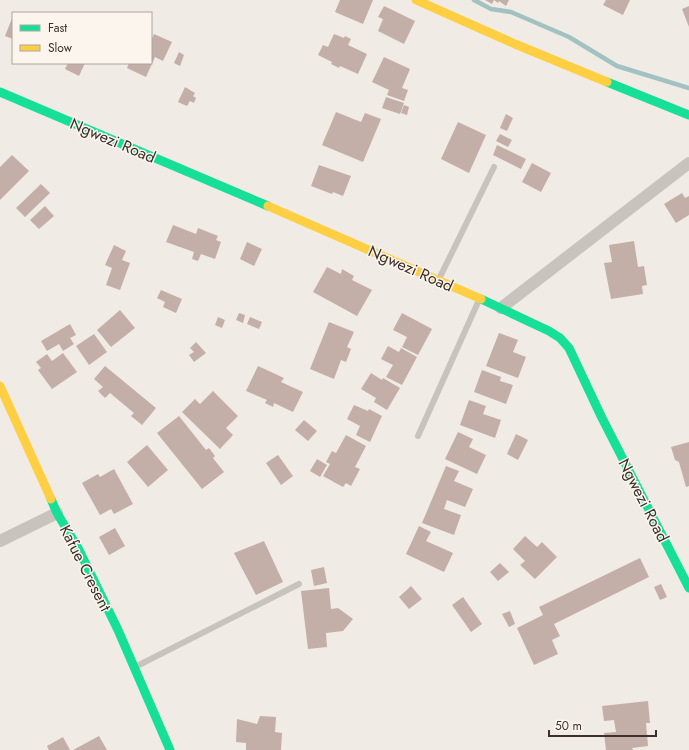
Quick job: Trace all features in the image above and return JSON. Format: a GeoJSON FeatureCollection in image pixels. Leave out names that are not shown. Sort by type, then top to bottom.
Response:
{"type":"FeatureCollection","features":[{"type":"Feature","properties":{"kind":"street"},"geometry":{"type":"LineString","coordinates":[[416,0],[515,44],[689,115]]}},
{"type":"Feature","properties":{"kind":"street","name":"Ngwezi Road"},"geometry":{"type":"LineString","coordinates":[[0,92],[480,298],[550,331],[560,338],[568,348],[689,588]]}},
{"type":"Feature","properties":{"kind":"street"},"geometry":{"type":"LineString","coordinates":[[501,308],[689,162]]}},
{"type":"Feature","properties":{"kind":"street","name":"Kafue Cresent"},"geometry":{"type":"LineString","coordinates":[[0,386],[57,513],[78,548],[135,667],[170,750]]}},
{"type":"Feature","properties":{"kind":"street"},"geometry":{"type":"LineString","coordinates":[[0,541],[57,513]]}},
{"type":"Feature","properties":{"kind":"lane"},"geometry":{"type":"LineString","coordinates":[[438,280],[494,167]]}},
{"type":"Feature","properties":{"kind":"lane"},"geometry":{"type":"LineString","coordinates":[[418,436],[480,298]]}},
{"type":"Feature","properties":{"kind":"lane"},"geometry":{"type":"LineString","coordinates":[[135,667],[299,584]]}},
{"type":"Feature","properties":{"kind":"building"},"geometry":{"type":"Polygon","coordinates":[[[340,0],[373,0],[363,24],[335,12],[340,0]]]}},
{"type":"Feature","properties":{"kind":"building"},"geometry":{"type":"Polygon","coordinates":[[[485,0],[494,0],[492,4],[485,0]]]}},
{"type":"Feature","properties":{"kind":"building"},"geometry":{"type":"Polygon","coordinates":[[[494,0],[509,0],[506,6],[499,1],[498,3],[494,0]]]}},
{"type":"Feature","properties":{"kind":"building"},"geometry":{"type":"Polygon","coordinates":[[[606,0],[630,0],[623,15],[603,5],[606,0]]]}},
{"type":"Feature","properties":{"kind":"building"},"geometry":{"type":"Polygon","coordinates":[[[384,6],[415,21],[404,44],[378,31],[383,19],[378,17],[384,6]]]}},
{"type":"Feature","properties":{"kind":"building"},"geometry":{"type":"Polygon","coordinates":[[[689,6],[689,27],[682,9],[689,6]]]}},
{"type":"Feature","properties":{"kind":"building"},"geometry":{"type":"Polygon","coordinates":[[[12,18],[12,39],[5,36],[12,18]]]}},
{"type":"Feature","properties":{"kind":"building"},"geometry":{"type":"Polygon","coordinates":[[[154,34],[172,42],[163,61],[155,57],[152,64],[152,39],[154,34]]]}},
{"type":"Feature","properties":{"kind":"building"},"geometry":{"type":"Polygon","coordinates":[[[334,34],[351,39],[348,45],[367,54],[358,74],[340,66],[339,68],[331,64],[332,62],[318,55],[323,45],[328,47],[334,34]]]}},
{"type":"Feature","properties":{"kind":"building"},"geometry":{"type":"Polygon","coordinates":[[[179,52],[184,55],[180,66],[174,63],[179,52]]]}},
{"type":"Feature","properties":{"kind":"building"},"geometry":{"type":"Polygon","coordinates":[[[384,57],[410,69],[402,88],[408,90],[404,101],[387,95],[389,90],[372,82],[384,57]]]}},
{"type":"Feature","properties":{"kind":"building"},"geometry":{"type":"Polygon","coordinates":[[[68,64],[85,64],[79,76],[65,69],[68,64]]]}},
{"type":"Feature","properties":{"kind":"building"},"geometry":{"type":"Polygon","coordinates":[[[129,64],[152,64],[146,77],[127,68],[129,64]]]}},
{"type":"Feature","properties":{"kind":"building"},"geometry":{"type":"Polygon","coordinates":[[[185,87],[195,93],[193,96],[196,98],[194,103],[190,101],[187,106],[178,102],[185,87]]]}},
{"type":"Feature","properties":{"kind":"building"},"geometry":{"type":"Polygon","coordinates":[[[386,97],[404,103],[400,114],[382,108],[386,97]]]}},
{"type":"Feature","properties":{"kind":"building"},"geometry":{"type":"Polygon","coordinates":[[[404,105],[409,107],[407,115],[401,113],[404,105]]]}},
{"type":"Feature","properties":{"kind":"building"},"geometry":{"type":"Polygon","coordinates":[[[336,112],[361,122],[365,113],[381,119],[363,162],[322,145],[336,112]]]}},
{"type":"Feature","properties":{"kind":"building"},"geometry":{"type":"Polygon","coordinates":[[[506,114],[513,118],[507,131],[500,128],[506,114]]]}},
{"type":"Feature","properties":{"kind":"building"},"geometry":{"type":"Polygon","coordinates":[[[458,122],[486,135],[469,173],[441,159],[458,122]]]}},
{"type":"Feature","properties":{"kind":"building"},"geometry":{"type":"Polygon","coordinates":[[[500,134],[512,140],[508,147],[496,141],[500,134]]]}},
{"type":"Feature","properties":{"kind":"building"},"geometry":{"type":"Polygon","coordinates":[[[497,145],[526,159],[521,169],[493,155],[497,145]]]}},
{"type":"Feature","properties":{"kind":"building"},"geometry":{"type":"Polygon","coordinates":[[[12,155],[29,171],[0,200],[0,167],[12,155]]]}},
{"type":"Feature","properties":{"kind":"building"},"geometry":{"type":"Polygon","coordinates":[[[532,163],[551,173],[541,192],[522,182],[532,163]]]}},
{"type":"Feature","properties":{"kind":"building"},"geometry":{"type":"Polygon","coordinates":[[[319,165],[351,176],[343,196],[333,192],[332,194],[311,186],[319,165]]]}},
{"type":"Feature","properties":{"kind":"building"},"geometry":{"type":"Polygon","coordinates":[[[41,184],[50,193],[25,217],[16,208],[41,184]]]}},
{"type":"Feature","properties":{"kind":"building"},"geometry":{"type":"Polygon","coordinates":[[[682,193],[685,198],[689,196],[689,215],[676,223],[664,204],[682,193]]]}},
{"type":"Feature","properties":{"kind":"building"},"geometry":{"type":"Polygon","coordinates":[[[45,206],[54,216],[39,229],[30,220],[45,206]]]}},
{"type":"Feature","properties":{"kind":"building"},"geometry":{"type":"Polygon","coordinates":[[[173,225],[196,234],[198,228],[218,236],[216,240],[221,242],[215,259],[201,254],[198,261],[192,259],[194,252],[166,242],[173,225]]]}},
{"type":"Feature","properties":{"kind":"building"},"geometry":{"type":"Polygon","coordinates":[[[634,241],[638,267],[644,266],[647,285],[642,286],[643,294],[611,299],[604,263],[612,262],[609,245],[634,241]]]}},
{"type":"Feature","properties":{"kind":"building"},"geometry":{"type":"Polygon","coordinates":[[[247,242],[262,249],[254,266],[240,259],[247,242]]]}},
{"type":"Feature","properties":{"kind":"building"},"geometry":{"type":"Polygon","coordinates":[[[114,245],[126,251],[122,260],[130,263],[120,290],[106,285],[112,268],[105,265],[114,245]]]}},
{"type":"Feature","properties":{"kind":"building"},"geometry":{"type":"Polygon","coordinates":[[[327,267],[341,274],[342,269],[354,276],[352,280],[372,290],[357,316],[313,292],[327,267]]]}},
{"type":"Feature","properties":{"kind":"building"},"geometry":{"type":"Polygon","coordinates":[[[161,290],[182,299],[176,313],[163,307],[165,302],[157,298],[161,290]]]}},
{"type":"Feature","properties":{"kind":"building"},"geometry":{"type":"Polygon","coordinates":[[[120,310],[135,328],[111,347],[97,330],[120,310]]]}},
{"type":"Feature","properties":{"kind":"building"},"geometry":{"type":"Polygon","coordinates":[[[239,313],[245,315],[243,323],[236,320],[239,313]]]}},
{"type":"Feature","properties":{"kind":"building"},"geometry":{"type":"Polygon","coordinates":[[[402,313],[432,329],[418,355],[402,347],[407,337],[393,330],[402,313]]]}},
{"type":"Feature","properties":{"kind":"building"},"geometry":{"type":"Polygon","coordinates":[[[218,317],[225,320],[222,328],[215,325],[218,317]]]}},
{"type":"Feature","properties":{"kind":"building"},"geometry":{"type":"Polygon","coordinates":[[[250,317],[262,322],[259,329],[247,324],[250,317]]]}},
{"type":"Feature","properties":{"kind":"building"},"geometry":{"type":"Polygon","coordinates":[[[329,322],[354,332],[347,347],[351,349],[346,362],[341,360],[334,379],[310,369],[329,322]]]}},
{"type":"Feature","properties":{"kind":"building"},"geometry":{"type":"Polygon","coordinates":[[[70,324],[76,335],[70,338],[74,344],[63,351],[59,344],[47,351],[41,341],[70,324]]]}},
{"type":"Feature","properties":{"kind":"building"},"geometry":{"type":"Polygon","coordinates":[[[499,333],[518,340],[513,352],[526,357],[518,378],[486,366],[499,333]]]}},
{"type":"Feature","properties":{"kind":"building"},"geometry":{"type":"Polygon","coordinates":[[[94,334],[107,352],[89,365],[76,346],[94,334]]]}},
{"type":"Feature","properties":{"kind":"building"},"geometry":{"type":"Polygon","coordinates":[[[196,342],[206,353],[194,362],[189,355],[194,352],[190,348],[196,342]]]}},
{"type":"Feature","properties":{"kind":"building"},"geometry":{"type":"Polygon","coordinates":[[[388,346],[399,352],[401,348],[417,357],[402,385],[386,377],[393,365],[381,359],[388,346]]]}},
{"type":"Feature","properties":{"kind":"building"},"geometry":{"type":"Polygon","coordinates":[[[63,353],[77,372],[52,389],[38,370],[41,368],[36,362],[47,354],[52,361],[63,353]]]}},
{"type":"Feature","properties":{"kind":"building"},"geometry":{"type":"Polygon","coordinates":[[[105,366],[156,408],[142,425],[131,416],[134,413],[110,393],[105,398],[98,391],[103,387],[94,379],[105,366]]]}},
{"type":"Feature","properties":{"kind":"building"},"geometry":{"type":"Polygon","coordinates":[[[258,366],[284,378],[281,382],[303,392],[293,412],[274,403],[273,407],[265,403],[267,400],[246,391],[258,366]]]}},
{"type":"Feature","properties":{"kind":"building"},"geometry":{"type":"Polygon","coordinates":[[[482,370],[501,377],[500,381],[513,385],[506,404],[474,392],[482,370]]]}},
{"type":"Feature","properties":{"kind":"building"},"geometry":{"type":"Polygon","coordinates":[[[371,373],[400,388],[387,410],[374,402],[376,398],[361,389],[371,373]]]}},
{"type":"Feature","properties":{"kind":"building"},"geometry":{"type":"Polygon","coordinates":[[[213,391],[238,416],[226,428],[233,435],[220,449],[182,412],[195,399],[200,404],[213,391]]]}},
{"type":"Feature","properties":{"kind":"building"},"geometry":{"type":"Polygon","coordinates":[[[469,400],[486,406],[483,414],[501,420],[495,438],[460,425],[469,400]]]}},
{"type":"Feature","properties":{"kind":"building"},"geometry":{"type":"Polygon","coordinates":[[[354,405],[368,411],[369,409],[382,416],[370,442],[356,435],[360,426],[347,419],[354,405]]]}},
{"type":"Feature","properties":{"kind":"building"},"geometry":{"type":"Polygon","coordinates":[[[179,416],[206,450],[209,448],[215,456],[213,458],[224,472],[202,489],[157,433],[179,416]]]}},
{"type":"Feature","properties":{"kind":"building"},"geometry":{"type":"Polygon","coordinates":[[[304,420],[317,431],[308,441],[295,430],[304,420]]]}},
{"type":"Feature","properties":{"kind":"building"},"geometry":{"type":"Polygon","coordinates":[[[458,432],[473,439],[469,447],[486,455],[477,474],[445,459],[458,432]]]}},
{"type":"Feature","properties":{"kind":"building"},"geometry":{"type":"Polygon","coordinates":[[[516,434],[528,440],[518,460],[507,454],[516,434]]]}},
{"type":"Feature","properties":{"kind":"building"},"geometry":{"type":"Polygon","coordinates":[[[346,435],[366,446],[355,467],[360,469],[351,486],[346,483],[343,487],[323,476],[330,464],[326,462],[332,451],[336,453],[346,435]]]}},
{"type":"Feature","properties":{"kind":"building"},"geometry":{"type":"Polygon","coordinates":[[[689,442],[689,486],[686,487],[679,462],[675,460],[671,447],[689,442]]]}},
{"type":"Feature","properties":{"kind":"building"},"geometry":{"type":"Polygon","coordinates":[[[147,445],[168,470],[148,487],[127,462],[147,445]]]}},
{"type":"Feature","properties":{"kind":"building"},"geometry":{"type":"Polygon","coordinates":[[[278,455],[293,476],[281,485],[266,463],[278,455]]]}},
{"type":"Feature","properties":{"kind":"building"},"geometry":{"type":"Polygon","coordinates":[[[317,459],[327,465],[320,477],[310,471],[317,459]]]}},
{"type":"Feature","properties":{"kind":"building"},"geometry":{"type":"Polygon","coordinates":[[[446,466],[459,471],[454,481],[473,489],[465,507],[447,500],[444,509],[461,515],[454,535],[422,523],[446,466]]]}},
{"type":"Feature","properties":{"kind":"building"},"geometry":{"type":"Polygon","coordinates":[[[114,469],[133,504],[114,514],[111,509],[100,515],[82,483],[98,474],[100,477],[114,469]]]}},
{"type":"Feature","properties":{"kind":"building"},"geometry":{"type":"Polygon","coordinates":[[[419,526],[431,532],[426,541],[453,553],[444,572],[406,554],[419,526]]]}},
{"type":"Feature","properties":{"kind":"building"},"geometry":{"type":"Polygon","coordinates":[[[115,528],[125,546],[109,555],[99,537],[115,528]]]}},
{"type":"Feature","properties":{"kind":"building"},"geometry":{"type":"Polygon","coordinates":[[[525,536],[537,547],[542,542],[557,557],[535,579],[520,565],[525,561],[513,549],[525,536]]]}},
{"type":"Feature","properties":{"kind":"building"},"geometry":{"type":"Polygon","coordinates":[[[264,541],[283,582],[256,595],[234,553],[264,541]]]}},
{"type":"Feature","properties":{"kind":"building"},"geometry":{"type":"Polygon","coordinates":[[[640,558],[649,577],[554,624],[560,636],[552,640],[558,654],[534,665],[517,628],[543,615],[539,607],[640,558]]]}},
{"type":"Feature","properties":{"kind":"building"},"geometry":{"type":"Polygon","coordinates":[[[500,563],[509,572],[498,581],[490,572],[500,563]]]}},
{"type":"Feature","properties":{"kind":"building"},"geometry":{"type":"Polygon","coordinates":[[[324,567],[327,583],[314,586],[311,570],[324,567]]]}},
{"type":"Feature","properties":{"kind":"building"},"geometry":{"type":"Polygon","coordinates":[[[661,584],[667,597],[660,600],[654,587],[661,584]]]}},
{"type":"Feature","properties":{"kind":"building"},"geometry":{"type":"Polygon","coordinates":[[[411,586],[422,599],[409,609],[399,597],[411,586]]]}},
{"type":"Feature","properties":{"kind":"building"},"geometry":{"type":"Polygon","coordinates":[[[329,588],[331,609],[338,608],[353,619],[343,631],[326,633],[327,647],[308,649],[301,591],[329,588]]]}},
{"type":"Feature","properties":{"kind":"building"},"geometry":{"type":"Polygon","coordinates":[[[463,597],[482,624],[471,632],[452,605],[463,597]]]}},
{"type":"Feature","properties":{"kind":"building"},"geometry":{"type":"Polygon","coordinates":[[[510,611],[515,624],[509,627],[502,614],[510,611]]]}},
{"type":"Feature","properties":{"kind":"building"},"geometry":{"type":"Polygon","coordinates":[[[648,701],[650,723],[646,723],[648,746],[632,748],[633,750],[606,750],[604,733],[616,732],[614,720],[604,721],[602,706],[648,701]]]}},
{"type":"Feature","properties":{"kind":"building"},"geometry":{"type":"Polygon","coordinates":[[[260,716],[276,717],[275,732],[282,733],[281,750],[246,750],[246,743],[236,742],[237,719],[257,724],[260,716]]]}},
{"type":"Feature","properties":{"kind":"building"},"geometry":{"type":"Polygon","coordinates":[[[99,736],[107,750],[73,750],[99,736]]]}},
{"type":"Feature","properties":{"kind":"building"},"geometry":{"type":"Polygon","coordinates":[[[63,737],[70,750],[49,750],[47,746],[63,737]]]}},
{"type":"Feature","properties":{"kind":"waterway"},"geometry":{"type":"LineString","coordinates":[[474,0],[491,9],[511,12],[569,37],[617,66],[689,88]]}},
{"type":"Feature","properties":{"kind":"traffic: fast"},"geometry":{"type":"LineString","coordinates":[[607,82],[689,115]]}},
{"type":"Feature","properties":{"kind":"traffic: fast"},"geometry":{"type":"LineString","coordinates":[[0,92],[268,206]]}},
{"type":"Feature","properties":{"kind":"traffic: fast"},"geometry":{"type":"LineString","coordinates":[[481,299],[549,331],[560,338],[569,348],[602,418],[689,588]]}},
{"type":"Feature","properties":{"kind":"traffic: fast"},"geometry":{"type":"LineString","coordinates":[[51,499],[57,513],[78,548],[118,630],[170,750]]}},
{"type":"Feature","properties":{"kind":"traffic: slow"},"geometry":{"type":"LineString","coordinates":[[416,0],[515,44],[607,82]]}},
{"type":"Feature","properties":{"kind":"traffic: slow"},"geometry":{"type":"LineString","coordinates":[[268,206],[481,299]]}},
{"type":"Feature","properties":{"kind":"traffic: slow"},"geometry":{"type":"LineString","coordinates":[[0,386],[51,499]]}}]}
